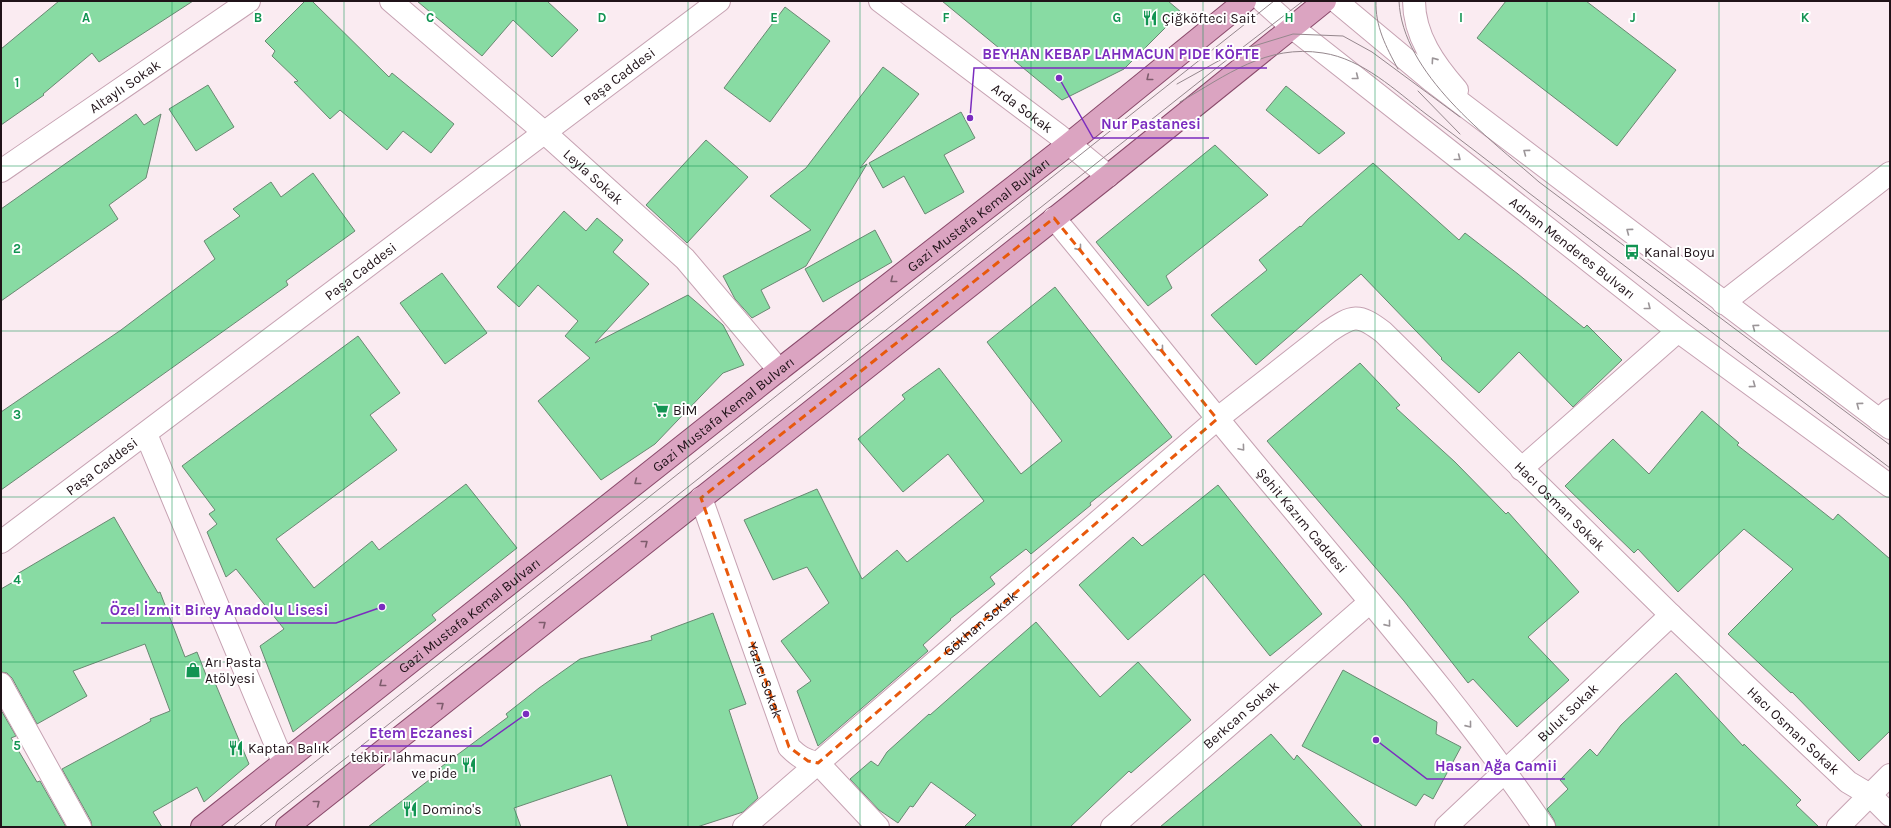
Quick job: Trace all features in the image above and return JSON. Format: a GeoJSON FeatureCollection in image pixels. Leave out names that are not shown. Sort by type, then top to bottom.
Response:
{"type":"FeatureCollection","features":[{"type":"Feature","properties":{"kind":"main road","name":"Gazi Mustafa Kemal Bulvarı"},"geometry":{"type":"LineString","coordinates":[[202,827],[779,370],[1069,144],[1245,1]]}},
{"type":"Feature","properties":{"kind":"main road"},"geometry":{"type":"LineString","coordinates":[[296,824],[701,498],[1108,176],[1325,1]]}},
{"type":"Feature","properties":{"kind":"street","name":"Altaylı Sokak"},"geometry":{"type":"LineString","coordinates":[[1,171],[249,1]]}},
{"type":"Feature","properties":{"kind":"street","name":"Leyla Sokak"},"geometry":{"type":"LineString","coordinates":[[391,1],[545,133],[685,259],[779,370]]}},
{"type":"Feature","properties":{"kind":"street","name":"Paşa Caddesi"},"geometry":{"type":"LineString","coordinates":[[1,542],[719,1]]}},
{"type":"Feature","properties":{"kind":"street","name":"Arda Sokak"},"geometry":{"type":"LineString","coordinates":[[880,1],[1069,144],[1108,176]]}},
{"type":"Feature","properties":{"kind":"street","name":"Adnan Menderes Bulvarı"},"geometry":{"type":"LineString","coordinates":[[1263,1],[1293,28],[1678,331],[1890,486]]}},
{"type":"Feature","properties":{"kind":"street"},"geometry":{"type":"LineString","coordinates":[[1336,1],[1432,81],[1497,131],[1723,303],[1886,420]]}},
{"type":"Feature","properties":{"kind":"street"},"geometry":{"type":"LineString","coordinates":[[1414,1],[1418,29],[1430,54],[1456,88],[1497,131]]}},
{"type":"Feature","properties":{"kind":"street"},"geometry":{"type":"LineString","coordinates":[[1723,303],[1890,173]]}},
{"type":"Feature","properties":{"kind":"street","name":"Şehit Kazım Caddesi"},"geometry":{"type":"LineString","coordinates":[[1054,218],[1217,418],[1370,602],[1506,771],[1544,827]]}},
{"type":"Feature","properties":{"kind":"street","name":"Hacı Osman Sokak"},"geometry":{"type":"LineString","coordinates":[[1217,418],[1344,321],[1357,317],[1368,321],[1383,332],[1671,615],[1848,782],[1870,795],[1890,815]]}},
{"type":"Feature","properties":{"kind":"street"},"geometry":{"type":"LineString","coordinates":[[1521,469],[1678,331]]}},
{"type":"Feature","properties":{"kind":"street","name":"Gökhan Sokak"},"geometry":{"type":"LineString","coordinates":[[744,827],[1217,418]]}},
{"type":"Feature","properties":{"kind":"street"},"geometry":{"type":"LineString","coordinates":[[146,434],[283,762]]}},
{"type":"Feature","properties":{"kind":"street","name":"Yazıcı Sokak"},"geometry":{"type":"LineString","coordinates":[[701,498],[789,747],[798,756],[808,761],[818,763],[878,827]]}},
{"type":"Feature","properties":{"kind":"street","name":"Berkcan Sokak"},"geometry":{"type":"LineString","coordinates":[[1112,827],[1370,602]]}},
{"type":"Feature","properties":{"kind":"street","name":"Bulut Sokak"},"geometry":{"type":"LineString","coordinates":[[1446,827],[1671,615]]}},
{"type":"Feature","properties":{"kind":"street"},"geometry":{"type":"LineString","coordinates":[[1,684],[80,827]]}},
{"type":"Feature","properties":{"kind":"street"},"geometry":{"type":"LineString","coordinates":[[1838,827],[1890,775]]}},
{"type":"Feature","properties":{"kind":"highlighted area"},"geometry":{"type":"Polygon","coordinates":[[[1054,218],[1217,419],[818,763],[808,761],[789,747],[701,498],[1054,218]]]}},
{"type":"Feature","properties":{"kind":"building"},"geometry":{"type":"Polygon","coordinates":[[[59,1],[193,1],[99,62],[92,53],[43,94],[44,95],[1,125],[1,49],[59,1]]]}},
{"type":"Feature","properties":{"kind":"building"},"geometry":{"type":"Polygon","coordinates":[[[305,1],[312,1],[389,77],[392,73],[454,124],[431,153],[403,131],[387,150],[340,110],[330,119],[294,82],[298,81],[272,56],[275,51],[265,41],[305,1]]]}},
{"type":"Feature","properties":{"kind":"building"},"geometry":{"type":"Polygon","coordinates":[[[417,1],[547,1],[578,30],[552,57],[513,20],[482,56],[417,1]]]}},
{"type":"Feature","properties":{"kind":"building"},"geometry":{"type":"Polygon","coordinates":[[[942,1],[1168,1],[1181,12],[1124,69],[1062,100],[942,1]]]}},
{"type":"Feature","properties":{"kind":"building"},"geometry":{"type":"Polygon","coordinates":[[[1506,1],[1586,1],[1676,70],[1617,146],[1477,38],[1506,1]]]}},
{"type":"Feature","properties":{"kind":"building"},"geometry":{"type":"Polygon","coordinates":[[[785,7],[830,41],[770,122],[724,88],[785,7]]]}},
{"type":"Feature","properties":{"kind":"building"},"geometry":{"type":"Polygon","coordinates":[[[883,67],[919,94],[860,168],[867,164],[806,266],[761,290],[770,308],[752,318],[735,299],[723,276],[811,230],[770,196],[806,168],[883,67]]]}},
{"type":"Feature","properties":{"kind":"building"},"geometry":{"type":"Polygon","coordinates":[[[208,85],[234,127],[196,151],[169,109],[208,85]]]}},
{"type":"Feature","properties":{"kind":"building"},"geometry":{"type":"Polygon","coordinates":[[[1286,86],[1345,133],[1319,154],[1266,110],[1286,86]]]}},
{"type":"Feature","properties":{"kind":"building"},"geometry":{"type":"Polygon","coordinates":[[[961,112],[975,138],[944,155],[964,192],[925,214],[904,176],[883,188],[869,163],[961,112]]]}},
{"type":"Feature","properties":{"kind":"building"},"geometry":{"type":"Polygon","coordinates":[[[136,114],[144,125],[161,114],[146,178],[109,205],[118,219],[1,301],[1,209],[136,114]]]}},
{"type":"Feature","properties":{"kind":"building"},"geometry":{"type":"Polygon","coordinates":[[[706,140],[748,177],[687,243],[646,205],[706,140]]]}},
{"type":"Feature","properties":{"kind":"building"},"geometry":{"type":"Polygon","coordinates":[[[1215,145],[1268,195],[1166,276],[1172,288],[1148,306],[1096,242],[1215,145]]]}},
{"type":"Feature","properties":{"kind":"building"},"geometry":{"type":"Polygon","coordinates":[[[1373,163],[1459,240],[1465,233],[1584,328],[1587,325],[1622,360],[1573,407],[1519,352],[1479,393],[1441,359],[1442,358],[1361,274],[1256,365],[1211,315],[1267,270],[1259,260],[1300,226],[1301,227],[1308,219],[1373,163]]]}},
{"type":"Feature","properties":{"kind":"building"},"geometry":{"type":"Polygon","coordinates":[[[313,173],[355,231],[286,281],[288,285],[1,490],[1,412],[121,330],[215,259],[204,241],[240,216],[233,209],[271,182],[281,197],[313,173]]]}},
{"type":"Feature","properties":{"kind":"building"},"geometry":{"type":"Polygon","coordinates":[[[564,211],[586,231],[597,218],[623,240],[613,252],[649,284],[595,343],[688,295],[723,325],[744,365],[723,373],[655,444],[601,480],[538,401],[590,358],[565,336],[578,321],[538,285],[519,307],[497,287],[564,211]]]}},
{"type":"Feature","properties":{"kind":"building"},"geometry":{"type":"Polygon","coordinates":[[[875,230],[892,262],[823,302],[805,269],[875,230]]]}},
{"type":"Feature","properties":{"kind":"building"},"geometry":{"type":"Polygon","coordinates":[[[442,273],[487,333],[445,364],[400,303],[442,273]]]}},
{"type":"Feature","properties":{"kind":"building"},"geometry":{"type":"Polygon","coordinates":[[[1055,287],[1172,437],[1090,503],[1091,505],[1031,554],[1026,549],[990,577],[995,584],[950,619],[951,620],[923,645],[928,651],[818,746],[797,691],[811,681],[781,641],[829,603],[807,567],[773,580],[744,520],[817,489],[862,579],[897,550],[907,562],[984,501],[948,454],[903,492],[858,439],[905,399],[902,395],[939,368],[1021,474],[1062,441],[987,342],[1055,287]]]}},
{"type":"Feature","properties":{"kind":"building"},"geometry":{"type":"Polygon","coordinates":[[[358,336],[400,393],[370,415],[397,450],[276,539],[314,588],[372,541],[379,550],[466,484],[517,548],[432,615],[436,620],[293,732],[260,646],[284,629],[236,569],[226,577],[207,532],[217,524],[209,514],[215,510],[182,466],[358,336]]]}},
{"type":"Feature","properties":{"kind":"building"},"geometry":{"type":"Polygon","coordinates":[[[1360,363],[1400,405],[1396,408],[1455,462],[1506,514],[1508,512],[1579,592],[1528,637],[1569,680],[1517,727],[1473,679],[1468,683],[1404,601],[1267,441],[1360,363]]]}},
{"type":"Feature","properties":{"kind":"building"},"geometry":{"type":"Polygon","coordinates":[[[1702,411],[1739,443],[1737,445],[1833,520],[1838,514],[1890,559],[1890,731],[1859,761],[1792,692],[1791,693],[1728,634],[1793,569],[1744,529],[1678,592],[1638,549],[1634,553],[1565,486],[1613,439],[1649,474],[1702,411]]]}},
{"type":"Feature","properties":{"kind":"building"},"geometry":{"type":"Polygon","coordinates":[[[1218,485],[1322,614],[1270,656],[1204,574],[1128,640],[1079,585],[1133,537],[1142,546],[1218,485]]]}},
{"type":"Feature","properties":{"kind":"building"},"geometry":{"type":"Polygon","coordinates":[[[114,517],[158,593],[160,592],[185,657],[197,652],[208,680],[213,678],[249,764],[204,802],[197,787],[153,812],[162,827],[92,827],[91,821],[62,769],[151,721],[150,719],[170,711],[145,644],[73,671],[87,696],[37,724],[12,678],[7,673],[1,672],[1,589],[20,578],[17,574],[114,517]]]}},
{"type":"Feature","properties":{"kind":"building"},"geometry":{"type":"Polygon","coordinates":[[[713,613],[746,704],[729,710],[758,798],[743,812],[697,827],[628,827],[611,775],[514,808],[521,827],[368,827],[442,770],[441,767],[508,717],[506,714],[580,659],[652,640],[651,636],[713,613]]]}},
{"type":"Feature","properties":{"kind":"building"},"geometry":{"type":"Polygon","coordinates":[[[1036,622],[1100,697],[1138,662],[1191,720],[1131,773],[1129,771],[1070,827],[964,827],[976,815],[931,782],[913,807],[910,806],[898,823],[879,810],[850,779],[871,761],[878,766],[887,752],[1036,622]]]}},
{"type":"Feature","properties":{"kind":"building"},"geometry":{"type":"Polygon","coordinates":[[[1343,670],[1437,722],[1436,734],[1461,747],[1433,799],[1424,794],[1416,806],[1302,746],[1343,670]]]}},
{"type":"Feature","properties":{"kind":"building"},"geometry":{"type":"Polygon","coordinates":[[[1676,673],[1743,746],[1744,744],[1801,800],[1796,805],[1819,827],[1556,827],[1554,820],[1547,809],[1568,789],[1560,780],[1590,749],[1597,756],[1621,725],[1676,673]]]}},
{"type":"Feature","properties":{"kind":"building"},"geometry":{"type":"Polygon","coordinates":[[[1,710],[16,736],[11,738],[37,782],[40,781],[66,827],[1,827],[1,710]]]}},
{"type":"Feature","properties":{"kind":"building"},"geometry":{"type":"Polygon","coordinates":[[[1271,734],[1294,760],[1297,755],[1363,827],[1160,827],[1271,734]]]}},
{"type":"Feature","properties":{"kind":"tram line"},"geometry":{"type":"LineString","coordinates":[[233,827],[1274,1]]}},
{"type":"Feature","properties":{"kind":"tram line"},"geometry":{"type":"LineString","coordinates":[[259,827],[1303,1]]}},
{"type":"Feature","properties":{"kind":"tram line"},"geometry":{"type":"LineString","coordinates":[[1376,1],[1379,28],[1398,69]]}},
{"type":"Feature","properties":{"kind":"tram line"},"geometry":{"type":"LineString","coordinates":[[1399,1],[1404,28],[1415,54],[1431,78],[1451,102],[1496,145],[1539,182],[1890,445]]}},
{"type":"Feature","properties":{"kind":"tram line"},"geometry":{"type":"LineString","coordinates":[[1244,49],[1293,34],[1343,36],[1372,52],[1460,117]]}},
{"type":"Feature","properties":{"kind":"tram line"},"geometry":{"type":"LineString","coordinates":[[1180,102],[1231,72],[1265,57],[1302,51],[1338,56],[1352,62],[1391,86],[1890,468]]}},
{"type":"Feature","properties":{"kind":"tram line"},"geometry":{"type":"LineString","coordinates":[[1177,84],[1222,59]]}},
{"type":"Feature","properties":{"kind":"tram line"},"geometry":{"type":"LineString","coordinates":[[1418,91],[1460,134]]}},
{"type":"Feature","properties":{"kind":"place","name":"Çiğköfteci Sait"},"geometry":{"type":"Point","coordinates":[1150,18]}},
{"type":"Feature","properties":{"kind":"place","name":"Nur Pastanesi"},"geometry":{"type":"Point","coordinates":[1059,78]}},
{"type":"Feature","properties":{"kind":"place","name":"BEYHAN KEBAP LAHMACUN PIDE KÖFTE"},"geometry":{"type":"Point","coordinates":[970,118]}},
{"type":"Feature","properties":{"kind":"place","name":"Kanal Boyu"},"geometry":{"type":"Point","coordinates":[1632,252]}},
{"type":"Feature","properties":{"kind":"place","name":"BİM"},"geometry":{"type":"Point","coordinates":[661,410]}},
{"type":"Feature","properties":{"kind":"place","name":"Özel İzmit Birey Anadolu Lisesi"},"geometry":{"type":"Point","coordinates":[382,607]}},
{"type":"Feature","properties":{"kind":"place","name":"Arı Pasta Atölyesi"},"geometry":{"type":"Point","coordinates":[193,670]}},
{"type":"Feature","properties":{"kind":"place","name":"Etem Eczanesi"},"geometry":{"type":"Point","coordinates":[526,714]}},
{"type":"Feature","properties":{"kind":"place","name":"Hasan Ağa Camii"},"geometry":{"type":"Point","coordinates":[1376,740]}},
{"type":"Feature","properties":{"kind":"place","name":"Kaptan Balık"},"geometry":{"type":"Point","coordinates":[236,748]}},
{"type":"Feature","properties":{"kind":"place","name":"tekbir lahmacun ve pide"},"geometry":{"type":"Point","coordinates":[469,765]}},
{"type":"Feature","properties":{"kind":"place","name":"Domino's"},"geometry":{"type":"Point","coordinates":[410,809]}}]}
